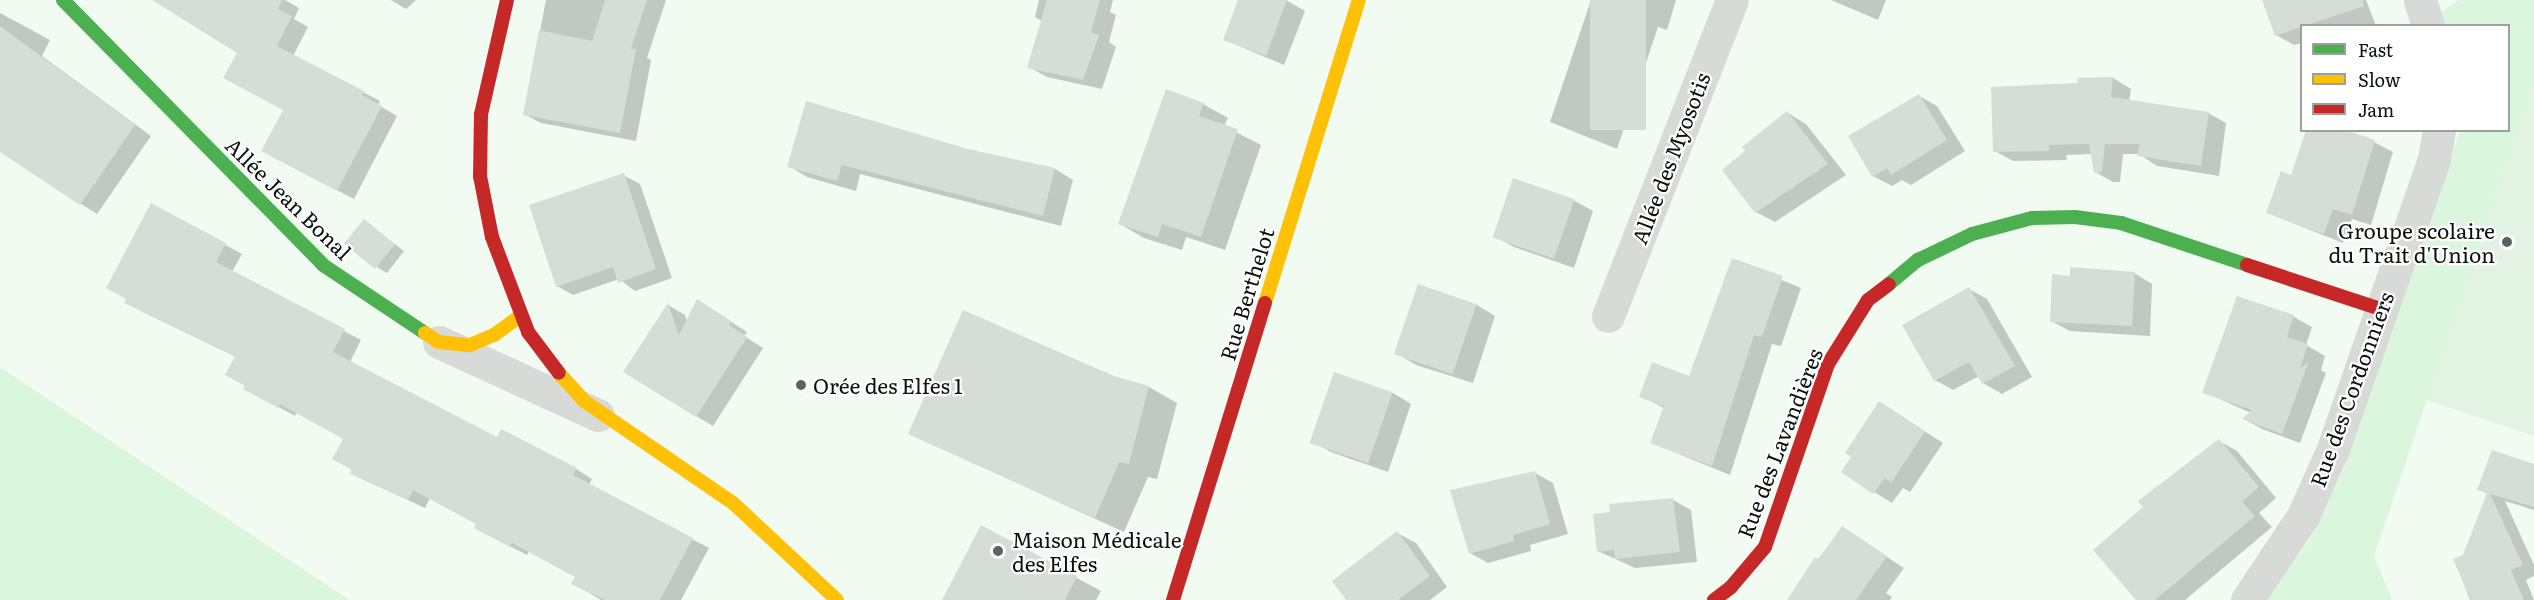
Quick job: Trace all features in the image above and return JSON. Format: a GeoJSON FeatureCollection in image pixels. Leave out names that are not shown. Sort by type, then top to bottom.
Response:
{"type":"FeatureCollection","features":[{"type":"Feature","properties":{"kind":"street","name":"Allée Jean Bonal"},"geometry":{"type":"LineString","coordinates":[[63,0],[323,265],[439,342],[470,345],[494,335],[520,316]]}},
{"type":"Feature","properties":{"kind":"street"},"geometry":{"type":"LineString","coordinates":[[507,0],[481,114],[480,176],[492,237],[520,316],[539,351],[603,417]]}},
{"type":"Feature","properties":{"kind":"street","name":"Rue Berthelot"},"geometry":{"type":"LineString","coordinates":[[1173,600],[1359,0]]}},
{"type":"Feature","properties":{"kind":"street","name":"Allée des Myosotis"},"geometry":{"type":"LineString","coordinates":[[1608,316],[1732,0]]}},
{"type":"Feature","properties":{"kind":"street","name":"Rue des Cordonniers"},"geometry":{"type":"LineString","coordinates":[[2247,600],[2303,516],[2333,449],[2434,159],[2439,132]]}},
{"type":"Feature","properties":{"kind":"street","name":"Rue des Lavandières"},"geometry":{"type":"LineString","coordinates":[[1714,600],[1731,587],[1765,547],[1828,364],[1868,300],[1918,260],[1972,234],[2032,218],[2075,217],[2121,223],[2381,309]]}},
{"type":"Feature","properties":{"kind":"street"},"geometry":{"type":"LineString","coordinates":[[439,342],[603,417],[696,475],[733,503],[837,600]]}},
{"type":"Feature","properties":{"kind":"shaded area"},"geometry":{"type":"Polygon","coordinates":[[[2459,0],[2534,0],[2534,84],[2374,556],[2392,600],[2265,600],[2310,539],[2344,469],[2460,132],[2510,132],[2510,24],[2440,24],[2440,13],[2459,0]]]}},
{"type":"Feature","properties":{"kind":"shaded area","name":"Groupe scolaire du Trait d'Union"},"geometry":{"type":"Polygon","coordinates":[[[2534,85],[2534,436],[2427,400],[2534,85]]]}},
{"type":"Feature","properties":{"kind":"shaded area"},"geometry":{"type":"Polygon","coordinates":[[[0,367],[349,600],[0,600],[0,367]]]}},
{"type":"Feature","properties":{"kind":"building"},"geometry":{"type":"Polygon","coordinates":[[[152,0],[282,0],[278,9],[292,16],[277,46],[364,91],[362,95],[382,106],[337,191],[261,151],[283,110],[223,78],[237,53],[152,0]]]}},
{"type":"Feature","properties":{"kind":"building"},"geometry":{"type":"Polygon","coordinates":[[[605,0],[647,0],[631,49],[636,49],[620,133],[523,115],[539,30],[592,41],[605,0]]]}},
{"type":"Feature","properties":{"kind":"building"},"geometry":{"type":"Polygon","coordinates":[[[1047,0],[1100,0],[1091,32],[1099,35],[1083,80],[1027,68],[1047,0]]]}},
{"type":"Feature","properties":{"kind":"building"},"geometry":{"type":"Polygon","coordinates":[[[1238,0],[1287,0],[1266,56],[1223,40],[1238,0]]]}},
{"type":"Feature","properties":{"kind":"building"},"geometry":{"type":"Polygon","coordinates":[[[1590,0],[1646,0],[1646,130],[1590,130],[1590,0]]]}},
{"type":"Feature","properties":{"kind":"building"},"geometry":{"type":"Polygon","coordinates":[[[2262,0],[2363,0],[2364,6],[2311,24],[2300,24],[2300,28],[2275,36],[2262,0]]]}},
{"type":"Feature","properties":{"kind":"building"},"geometry":{"type":"Polygon","coordinates":[[[0,26],[135,125],[80,205],[0,152],[0,26]]]}},
{"type":"Feature","properties":{"kind":"building"},"geometry":{"type":"Polygon","coordinates":[[[2113,77],[2111,97],[2209,112],[2201,166],[2137,156],[2140,144],[2105,144],[2102,172],[2094,173],[2089,144],[2049,145],[2049,151],[1993,152],[1991,87],[2078,83],[2077,78],[2113,77]]]}},
{"type":"Feature","properties":{"kind":"building"},"geometry":{"type":"Polygon","coordinates":[[[1166,89],[1204,103],[1199,116],[1238,129],[1201,237],[1162,224],[1158,237],[1118,224],[1166,89]]]}},
{"type":"Feature","properties":{"kind":"building"},"geometry":{"type":"Polygon","coordinates":[[[1919,94],[1947,140],[1891,175],[1887,168],[1872,177],[1848,136],[1919,94]]]}},
{"type":"Feature","properties":{"kind":"building"},"geometry":{"type":"Polygon","coordinates":[[[806,101],[968,149],[1055,168],[1043,216],[842,165],[837,181],[787,167],[806,101]]]}},
{"type":"Feature","properties":{"kind":"building"},"geometry":{"type":"Polygon","coordinates":[[[1787,111],[1828,164],[1755,213],[1722,170],[1745,151],[1742,147],[1787,111]]]}},
{"type":"Feature","properties":{"kind":"building"},"geometry":{"type":"Polygon","coordinates":[[[2305,132],[2351,132],[2375,140],[2352,215],[2333,209],[2324,234],[2266,213],[2281,171],[2291,175],[2305,132]]]}},
{"type":"Feature","properties":{"kind":"building"},"geometry":{"type":"Polygon","coordinates":[[[624,173],[656,269],[618,283],[613,267],[556,287],[529,205],[624,173]]]}},
{"type":"Feature","properties":{"kind":"building"},"geometry":{"type":"Polygon","coordinates":[[[1513,178],[1574,199],[1554,259],[1492,238],[1513,178]]]}},
{"type":"Feature","properties":{"kind":"building"},"geometry":{"type":"Polygon","coordinates":[[[151,203],[226,243],[216,262],[345,329],[333,352],[497,437],[501,429],[577,468],[573,475],[693,538],[660,600],[605,600],[571,584],[575,577],[512,543],[510,547],[474,528],[476,524],[413,490],[408,500],[350,474],[352,470],[332,459],[343,439],[280,404],[278,408],[243,389],[245,386],[225,375],[235,356],[124,303],[126,299],[106,288],[151,203]]]}},
{"type":"Feature","properties":{"kind":"building"},"geometry":{"type":"Polygon","coordinates":[[[364,219],[395,244],[375,269],[344,244],[364,219]]]}},
{"type":"Feature","properties":{"kind":"building"},"geometry":{"type":"Polygon","coordinates":[[[1732,258],[1783,276],[1762,337],[1754,335],[1712,466],[1650,443],[1664,406],[1639,397],[1652,362],[1689,376],[1732,258]]]}},
{"type":"Feature","properties":{"kind":"building"},"geometry":{"type":"Polygon","coordinates":[[[2070,267],[2135,272],[2132,326],[2050,322],[2052,274],[2070,276],[2070,267]]]}},
{"type":"Feature","properties":{"kind":"building"},"geometry":{"type":"Polygon","coordinates":[[[1418,284],[1477,304],[1453,374],[1394,354],[1418,284]]]}},
{"type":"Feature","properties":{"kind":"building"},"geometry":{"type":"Polygon","coordinates":[[[1969,287],[2015,366],[1982,384],[1969,362],[1934,381],[1902,325],[1969,287]]]}},
{"type":"Feature","properties":{"kind":"building"},"geometry":{"type":"Polygon","coordinates":[[[2237,296],[2294,315],[2287,337],[2308,344],[2300,369],[2309,361],[2282,434],[2242,419],[2252,410],[2202,393],[2237,296]]]}},
{"type":"Feature","properties":{"kind":"building"},"geometry":{"type":"Polygon","coordinates":[[[697,299],[731,321],[729,325],[747,337],[696,417],[623,372],[668,303],[679,335],[697,299]]]}},
{"type":"Feature","properties":{"kind":"building"},"geometry":{"type":"Polygon","coordinates":[[[963,310],[1114,376],[1149,386],[1129,464],[1119,462],[1095,518],[908,434],[963,310]]]}},
{"type":"Feature","properties":{"kind":"building"},"geometry":{"type":"Polygon","coordinates":[[[1334,372],[1393,392],[1368,463],[1310,443],[1334,372]]]}},
{"type":"Feature","properties":{"kind":"building"},"geometry":{"type":"Polygon","coordinates":[[[1879,401],[1925,431],[1891,483],[1885,478],[1873,494],[1841,472],[1851,457],[1845,453],[1879,401]]]}},
{"type":"Feature","properties":{"kind":"building"},"geometry":{"type":"Polygon","coordinates":[[[2219,439],[2259,487],[2242,502],[2255,516],[2155,600],[2136,600],[2093,550],[2143,507],[2138,501],[2219,439]]]}},
{"type":"Feature","properties":{"kind":"building"},"geometry":{"type":"Polygon","coordinates":[[[2492,450],[2534,464],[2534,507],[2490,494],[2523,565],[2511,570],[2524,600],[2471,600],[2453,559],[2463,555],[2487,493],[2477,490],[2492,450]]]}},
{"type":"Feature","properties":{"kind":"building"},"geometry":{"type":"Polygon","coordinates":[[[1535,471],[1550,524],[1513,535],[1514,541],[1469,554],[1450,490],[1535,471]]]}},
{"type":"Feature","properties":{"kind":"building"},"geometry":{"type":"Polygon","coordinates":[[[1673,498],[1680,552],[1615,559],[1614,550],[1597,552],[1593,514],[1610,512],[1609,504],[1673,498]]]}},
{"type":"Feature","properties":{"kind":"building","name":"Maison Médicale des Elfes"},"geometry":{"type":"Polygon","coordinates":[[[981,525],[1077,576],[1065,600],[942,600],[981,525]]]}},
{"type":"Feature","properties":{"kind":"building"},"geometry":{"type":"Polygon","coordinates":[[[1842,526],[1887,556],[1856,600],[1787,600],[1815,557],[1819,559],[1842,526]]]}},
{"type":"Feature","properties":{"kind":"building"},"geometry":{"type":"Polygon","coordinates":[[[1397,531],[1430,576],[1398,600],[1346,600],[1332,581],[1397,531]]]}},
{"type":"Feature","properties":{"kind":"traffic: fast"},"geometry":{"type":"LineString","coordinates":[[63,0],[323,265],[425,333]]}},
{"type":"Feature","properties":{"kind":"traffic: fast"},"geometry":{"type":"LineString","coordinates":[[1889,284],[1918,260],[1972,234],[2032,218],[2075,217],[2121,223],[2247,265]]}},
{"type":"Feature","properties":{"kind":"traffic: slow"},"geometry":{"type":"LineString","coordinates":[[1265,303],[1359,0]]}},
{"type":"Feature","properties":{"kind":"traffic: slow"},"geometry":{"type":"LineString","coordinates":[[425,333],[439,342],[470,345],[494,335],[520,316]]}},
{"type":"Feature","properties":{"kind":"traffic: slow"},"geometry":{"type":"LineString","coordinates":[[559,373],[584,401],[733,503],[837,600]]}},
{"type":"Feature","properties":{"kind":"traffic: jam"},"geometry":{"type":"LineString","coordinates":[[507,0],[481,114],[480,176],[492,237],[528,332],[559,373]]}},
{"type":"Feature","properties":{"kind":"traffic: jam"},"geometry":{"type":"LineString","coordinates":[[2247,265],[2381,309]]}},
{"type":"Feature","properties":{"kind":"traffic: jam"},"geometry":{"type":"LineString","coordinates":[[1714,600],[1731,587],[1765,547],[1828,364],[1868,300],[1889,284]]}},
{"type":"Feature","properties":{"kind":"traffic: jam"},"geometry":{"type":"LineString","coordinates":[[1173,600],[1265,303]]}},
{"type":"Feature","properties":{"kind":"place","name":"Groupe scolaire du Trait d'Union"},"geometry":{"type":"Point","coordinates":[2507,242]}},
{"type":"Feature","properties":{"kind":"place","name":"Orée des Elfes 1"},"geometry":{"type":"Point","coordinates":[801,385]}},
{"type":"Feature","properties":{"kind":"place","name":"Maison Médicale des Elfes"},"geometry":{"type":"Point","coordinates":[998,551]}}]}
